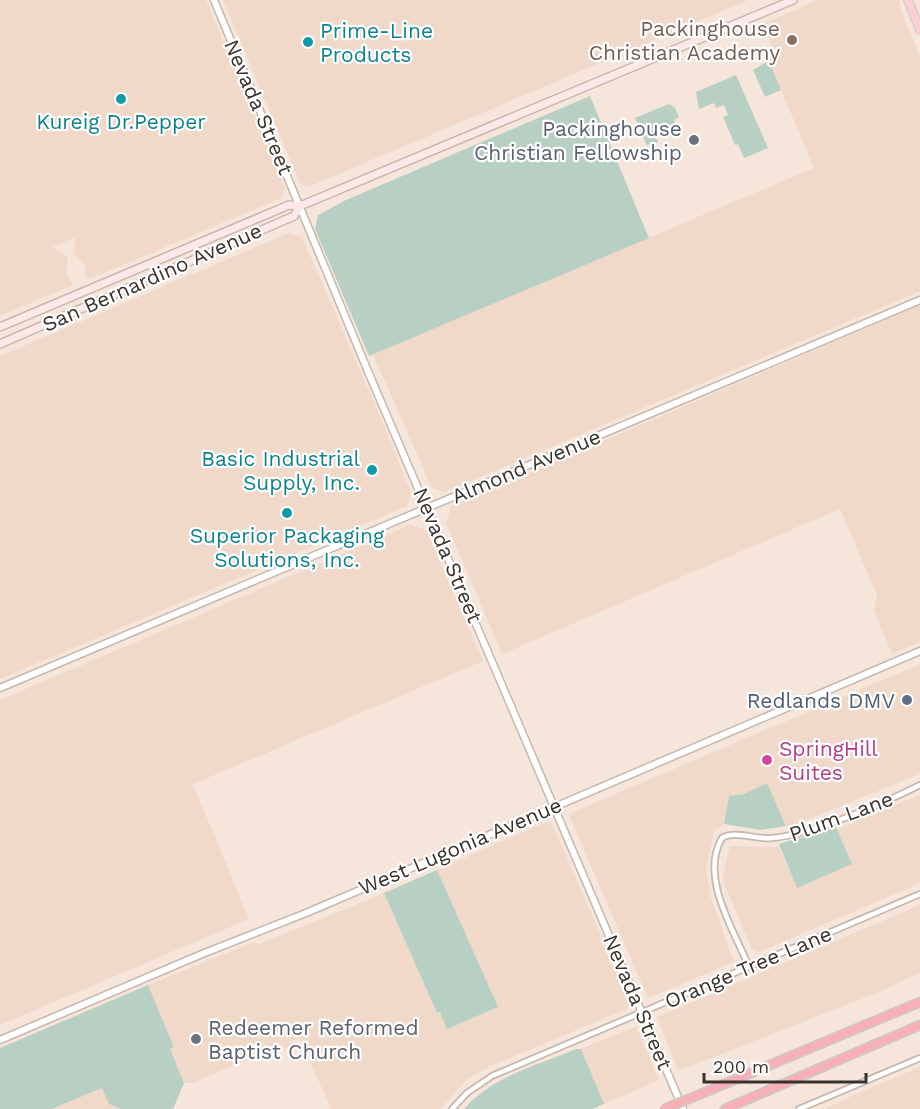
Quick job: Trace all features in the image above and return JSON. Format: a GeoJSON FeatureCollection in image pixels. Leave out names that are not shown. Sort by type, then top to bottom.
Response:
{"type":"FeatureCollection","features":[{"type":"Feature","properties":{"kind":"highway"},"geometry":{"type":"LineString","coordinates":[[871,1024],[920,996]]}},
{"type":"Feature","properties":{"kind":"highway"},"geometry":{"type":"LineString","coordinates":[[664,1109],[920,1002]]}},
{"type":"Feature","properties":{"kind":"highway"},"geometry":{"type":"LineString","coordinates":[[725,1109],[920,1026]]}},
{"type":"Feature","properties":{"kind":"main road","name":"San Bernardino Avenue"},"geometry":{"type":"LineString","coordinates":[[0,327],[289,205],[300,206],[793,0]]}},
{"type":"Feature","properties":{"kind":"main road"},"geometry":{"type":"LineString","coordinates":[[908,0],[920,30]]}},
{"type":"Feature","properties":{"kind":"main road"},"geometry":{"type":"LineString","coordinates":[[911,9],[920,20]]}},
{"type":"Feature","properties":{"kind":"main road","name":"San Bernardino Avenue"},"geometry":{"type":"LineString","coordinates":[[0,344],[294,216],[300,206]]}},
{"type":"Feature","properties":{"kind":"street","name":"Nevada Street"},"geometry":{"type":"LineString","coordinates":[[214,0],[683,1109]]}},
{"type":"Feature","properties":{"kind":"street","name":"Almond Avenue"},"geometry":{"type":"LineString","coordinates":[[0,688],[920,300]]}},
{"type":"Feature","properties":{"kind":"street","name":"West Lugonia Avenue"},"geometry":{"type":"LineString","coordinates":[[0,1040],[920,651]]}},
{"type":"Feature","properties":{"kind":"street","name":"Plum Lane"},"geometry":{"type":"LineString","coordinates":[[749,967],[717,886],[715,865],[719,844],[724,836],[731,834],[757,839],[786,837],[895,797],[920,785]]}},
{"type":"Feature","properties":{"kind":"street","name":"Orange Tree Lane"},"geometry":{"type":"LineString","coordinates":[[452,1109],[467,1093],[492,1076],[920,894]]}},
{"type":"Feature","properties":{"kind":"street"},"geometry":{"type":"LineString","coordinates":[[799,1109],[920,1058]]}},
{"type":"Feature","properties":{"kind":"shaded area"},"geometry":{"type":"Polygon","coordinates":[[[0,0],[206,0],[285,188],[281,198],[90,279],[86,277],[85,265],[73,253],[76,237],[64,242],[53,247],[68,257],[66,274],[73,285],[0,316],[0,0]]]}},
{"type":"Feature","properties":{"kind":"shaded area"},"geometry":{"type":"Polygon","coordinates":[[[223,0],[748,0],[308,187],[300,183],[223,0]]]}},
{"type":"Feature","properties":{"kind":"shaded area"},"geometry":{"type":"Polygon","coordinates":[[[818,0],[900,0],[900,8],[920,56],[920,291],[445,492],[432,488],[373,354],[814,168],[768,59],[776,55],[763,24],[818,0]]]}},
{"type":"Feature","properties":{"kind":"shaded area"},"geometry":{"type":"Polygon","coordinates":[[[289,233],[302,237],[388,435],[411,493],[407,506],[0,679],[0,356],[289,233]]]}},
{"type":"Feature","properties":{"kind":"shaded area"},"geometry":{"type":"Polygon","coordinates":[[[920,305],[920,642],[892,654],[874,610],[877,595],[840,509],[502,654],[446,522],[452,506],[920,305]]]}},
{"type":"Feature","properties":{"kind":"shaded area"},"geometry":{"type":"Polygon","coordinates":[[[410,525],[426,530],[483,661],[193,784],[249,919],[0,1025],[0,700],[410,525]]]}},
{"type":"Feature","properties":{"kind":"shaded area"},"geometry":{"type":"Polygon","coordinates":[[[920,664],[920,774],[792,826],[786,826],[767,783],[744,794],[729,796],[724,824],[714,831],[706,869],[710,895],[734,962],[648,998],[569,815],[920,664]]]}},
{"type":"Feature","properties":{"kind":"shaded area"},"geometry":{"type":"Polygon","coordinates":[[[920,795],[920,883],[759,952],[752,950],[724,883],[723,874],[730,846],[779,847],[797,888],[852,864],[837,829],[920,795]]]}},
{"type":"Feature","properties":{"kind":"shaded area"},"geometry":{"type":"Polygon","coordinates":[[[546,822],[552,824],[597,927],[629,1005],[627,1009],[490,1066],[466,1080],[441,1109],[331,1109],[300,1038],[289,1042],[290,1046],[265,1056],[261,1054],[193,1083],[184,1083],[170,1049],[174,1046],[148,985],[254,942],[260,944],[384,893],[437,1013],[440,1012],[447,1028],[497,1008],[437,870],[546,822]]]}},
{"type":"Feature","properties":{"kind":"shaded area"},"geometry":{"type":"Polygon","coordinates":[[[920,905],[920,973],[877,993],[678,1071],[657,1017],[920,905]]]}},
{"type":"Feature","properties":{"kind":"shaded area"},"geometry":{"type":"Polygon","coordinates":[[[636,1026],[659,1080],[604,1104],[581,1049],[636,1026]]]}},
{"type":"Feature","properties":{"kind":"shaded area"},"geometry":{"type":"Polygon","coordinates":[[[920,1067],[920,1109],[825,1109],[854,1095],[920,1067]]]}},
{"type":"Feature","properties":{"kind":"shaded area"},"geometry":{"type":"Polygon","coordinates":[[[102,1088],[109,1104],[121,1109],[53,1109],[102,1088]]]}},
{"type":"Feature","properties":{"kind":"green space"},"geometry":{"type":"Polygon","coordinates":[[[769,61],[781,90],[765,97],[753,70],[769,61]]]}},
{"type":"Feature","properties":{"kind":"green space"},"geometry":{"type":"Polygon","coordinates":[[[736,75],[768,148],[744,158],[738,144],[735,145],[723,117],[728,115],[724,105],[716,108],[714,103],[699,109],[696,92],[736,75]]]}},
{"type":"Feature","properties":{"kind":"green space"},"geometry":{"type":"Polygon","coordinates":[[[590,96],[649,238],[369,356],[315,229],[318,215],[346,200],[590,96]]]}},
{"type":"Feature","properties":{"kind":"green space"},"geometry":{"type":"Polygon","coordinates":[[[669,104],[675,108],[679,117],[674,120],[676,125],[654,132],[658,142],[650,145],[649,143],[647,146],[635,118],[669,104]]]}},
{"type":"Feature","properties":{"kind":"green space"},"geometry":{"type":"Polygon","coordinates":[[[767,783],[786,826],[761,830],[724,824],[729,796],[744,794],[767,783]]]}},
{"type":"Feature","properties":{"kind":"green space"},"geometry":{"type":"Polygon","coordinates":[[[836,827],[852,864],[797,888],[779,844],[836,827]]]}},
{"type":"Feature","properties":{"kind":"green space"},"geometry":{"type":"Polygon","coordinates":[[[437,870],[498,1007],[447,1029],[440,1012],[437,1013],[384,893],[437,870]]]}},
{"type":"Feature","properties":{"kind":"green space"},"geometry":{"type":"Polygon","coordinates":[[[148,985],[174,1047],[170,1049],[184,1083],[173,1109],[121,1109],[109,1104],[102,1088],[52,1109],[0,1109],[0,1048],[148,985]]]}},
{"type":"Feature","properties":{"kind":"green space"},"geometry":{"type":"Polygon","coordinates":[[[576,1049],[581,1049],[604,1104],[592,1109],[464,1109],[475,1098],[501,1080],[576,1049]]]}},
{"type":"Feature","properties":{"kind":"place","name":"Packinghouse Christian Academy"},"geometry":{"type":"Point","coordinates":[792,40]}},
{"type":"Feature","properties":{"kind":"place","name":"Prime-Line Products"},"geometry":{"type":"Point","coordinates":[308,42]}},
{"type":"Feature","properties":{"kind":"place","name":"Kureig Dr.Pepper"},"geometry":{"type":"Point","coordinates":[121,99]}},
{"type":"Feature","properties":{"kind":"place","name":"Packinghouse Christian Fellowship"},"geometry":{"type":"Point","coordinates":[694,140]}},
{"type":"Feature","properties":{"kind":"place","name":"Basic Industrial Supply, Inc."},"geometry":{"type":"Point","coordinates":[372,470]}},
{"type":"Feature","properties":{"kind":"place","name":"Superior Packaging Solutions, Inc."},"geometry":{"type":"Point","coordinates":[287,513]}},
{"type":"Feature","properties":{"kind":"place","name":"Redlands DMV"},"geometry":{"type":"Point","coordinates":[907,700]}},
{"type":"Feature","properties":{"kind":"place","name":"SpringHill Suites"},"geometry":{"type":"Point","coordinates":[767,760]}},
{"type":"Feature","properties":{"kind":"place","name":"Redeemer Reformed Baptist Church"},"geometry":{"type":"Point","coordinates":[196,1039]}}]}
